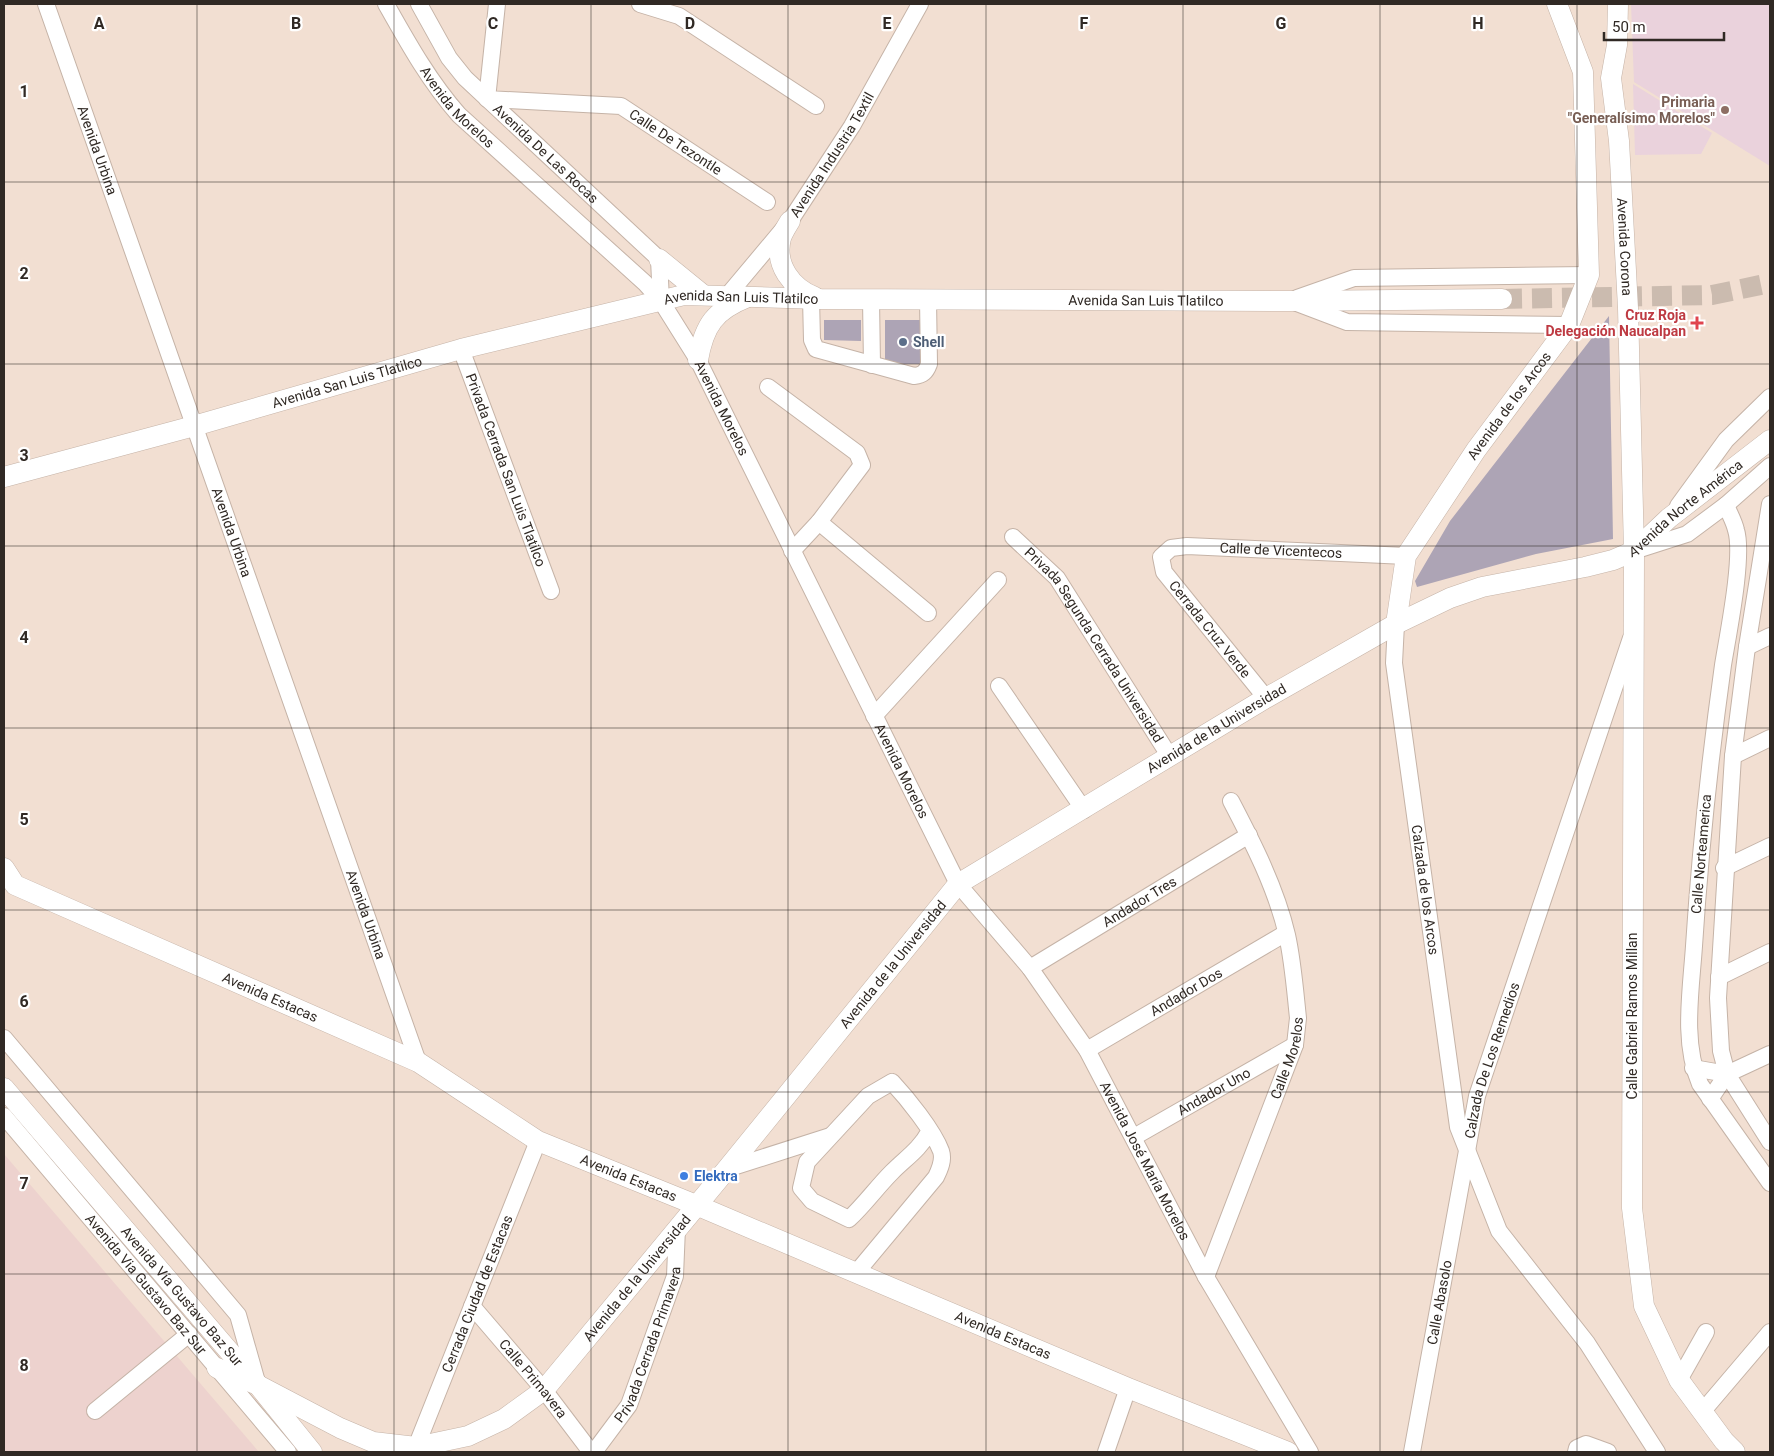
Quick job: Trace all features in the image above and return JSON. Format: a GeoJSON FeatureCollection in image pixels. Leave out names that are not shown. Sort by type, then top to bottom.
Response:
{"type":"FeatureCollection","features":[{"type":"Feature","properties":{"kind":"main road","name":"Avenida de los Arcos"},"geometry":{"type":"LineString","coordinates":[[1396,624],[1406,556],[1476,450],[1569,326],[1589,275],[1583,72],[1556,4]]}},
{"type":"Feature","properties":{"kind":"main road","name":"Avenida Corona"},"geometry":{"type":"LineString","coordinates":[[1618,4],[1617,45],[1610,78],[1627,192],[1635,422],[1634,551]]}},
{"type":"Feature","properties":{"kind":"main road"},"geometry":{"type":"LineString","coordinates":[[1583,72],[1610,78]]}},
{"type":"Feature","properties":{"kind":"main road"},"geometry":{"type":"LineString","coordinates":[[790,221],[781,238],[780,259],[787,277],[801,291],[815,299]]}},
{"type":"Feature","properties":{"kind":"main road"},"geometry":{"type":"LineString","coordinates":[[659,258],[702,294]]}},
{"type":"Feature","properties":{"kind":"main road","name":"Avenida San Luis Tlatilco"},"geometry":{"type":"LineString","coordinates":[[4,477],[194,426],[461,349],[684,295],[702,294],[815,299],[1290,301],[1502,299]]}},
{"type":"Feature","properties":{"kind":"main road"},"geometry":{"type":"LineString","coordinates":[[698,360],[702,338],[713,319],[729,304],[750,296]]}},
{"type":"Feature","properties":{"kind":"main road","name":"Avenida Norte América"},"geometry":{"type":"LineString","coordinates":[[1634,551],[1670,518],[1770,440]]}},
{"type":"Feature","properties":{"kind":"main road","name":"Avenida de la Universidad"},"geometry":{"type":"LineString","coordinates":[[217,1368],[258,1385],[340,1428],[373,1442],[416,1447],[468,1436],[504,1419],[544,1390],[696,1204],[727,1169],[958,884],[1084,810],[1266,698],[1396,624],[1450,598],[1482,587],[1594,564],[1634,551]]}},
{"type":"Feature","properties":{"kind":"main road","name":"Calle Gabriel Ramos Millan"},"geometry":{"type":"LineString","coordinates":[[1634,551],[1632,1208],[1644,1306],[1679,1380],[1735,1452]]}},
{"type":"Feature","properties":{"kind":"main road","name":"Avenida Estacas"},"geometry":{"type":"LineString","coordinates":[[7,878],[418,1062],[538,1141],[696,1204],[1128,1388],[1288,1452]]}},
{"type":"Feature","properties":{"kind":"main road","name":"Avenida Vía Gustavo Baz Sur"},"geometry":{"type":"LineString","coordinates":[[4,1088],[258,1385],[312,1452]]}},
{"type":"Feature","properties":{"kind":"street","name":"Avenida Urbina"},"geometry":{"type":"LineString","coordinates":[[46,4],[418,1062]]}},
{"type":"Feature","properties":{"kind":"street","name":"Avenida Morelos"},"geometry":{"type":"LineString","coordinates":[[386,4],[420,64],[459,115],[645,282],[660,301],[698,360],[958,884]]}},
{"type":"Feature","properties":{"kind":"street","name":"Avenida De Las Rocas"},"geometry":{"type":"LineString","coordinates":[[419,4],[449,58],[465,78],[659,258]]}},
{"type":"Feature","properties":{"kind":"street"},"geometry":{"type":"LineString","coordinates":[[487,99],[497,4]]}},
{"type":"Feature","properties":{"kind":"street"},"geometry":{"type":"LineString","coordinates":[[640,4],[679,16],[816,106]]}},
{"type":"Feature","properties":{"kind":"street","name":"Avenida Industria Textil"},"geometry":{"type":"LineString","coordinates":[[728,295],[790,221],[852,126],[920,4]]}},
{"type":"Feature","properties":{"kind":"street","name":"Calle De Tezontle"},"geometry":{"type":"LineString","coordinates":[[487,99],[621,106],[767,202]]}},
{"type":"Feature","properties":{"kind":"street"},"geometry":{"type":"LineString","coordinates":[[659,258],[660,301]]}},
{"type":"Feature","properties":{"kind":"street"},"geometry":{"type":"LineString","coordinates":[[1290,301],[1354,278],[1589,275]]}},
{"type":"Feature","properties":{"kind":"street"},"geometry":{"type":"LineString","coordinates":[[815,299],[812,340],[816,349],[914,376],[921,375],[927,371],[929,364],[928,299]]}},
{"type":"Feature","properties":{"kind":"street"},"geometry":{"type":"LineString","coordinates":[[871,299],[872,365]]}},
{"type":"Feature","properties":{"kind":"street"},"geometry":{"type":"LineString","coordinates":[[1290,301],[1347,322],[1569,326]]}},
{"type":"Feature","properties":{"kind":"street","name":"Privada Cerrada San Luis Tlatilco"},"geometry":{"type":"LineString","coordinates":[[461,349],[551,590]]}},
{"type":"Feature","properties":{"kind":"street"},"geometry":{"type":"LineString","coordinates":[[768,387],[861,458],[859,470],[819,522],[792,550]]}},
{"type":"Feature","properties":{"kind":"street"},"geometry":{"type":"LineString","coordinates":[[1670,518],[1726,440],[1770,397]]}},
{"type":"Feature","properties":{"kind":"street","name":"Avenida Norte América"},"geometry":{"type":"LineString","coordinates":[[1634,551],[1687,534],[1726,506],[1770,466]]}},
{"type":"Feature","properties":{"kind":"street","name":"Calle Norteamerica"},"geometry":{"type":"LineString","coordinates":[[1770,504],[1747,647],[1733,756],[1724,868],[1719,977],[1721,1052],[1727,1074],[1770,1142]]}},
{"type":"Feature","properties":{"kind":"street","name":"Calle Norteamerica"},"geometry":{"type":"LineString","coordinates":[[1726,506],[1737,530],[1738,545],[1735,583],[1710,755],[1698,876],[1690,1000],[1690,1049],[1693,1068],[1710,1099],[1770,1183]]}},
{"type":"Feature","properties":{"kind":"street"},"geometry":{"type":"LineString","coordinates":[[819,522],[928,613]]}},
{"type":"Feature","properties":{"kind":"street","name":"Privada Segunda Cerrada Universidad"},"geometry":{"type":"LineString","coordinates":[[1014,537],[1057,578],[1170,757]]}},
{"type":"Feature","properties":{"kind":"street","name":"Calle de Vicentecos"},"geometry":{"type":"LineString","coordinates":[[1161,557],[1171,548],[1187,546],[1406,556]]}},
{"type":"Feature","properties":{"kind":"street","name":"Cerrada Cruz Verde"},"geometry":{"type":"LineString","coordinates":[[1161,557],[1164,572],[1266,698]]}},
{"type":"Feature","properties":{"kind":"street"},"geometry":{"type":"LineString","coordinates":[[874,716],[998,580]]}},
{"type":"Feature","properties":{"kind":"street","name":"Calzada de los Arcos"},"geometry":{"type":"LineString","coordinates":[[1396,624],[1394,663],[1398,693],[1458,1127],[1468,1153]]}},
{"type":"Feature","properties":{"kind":"street","name":"Calzada De Los Remedios"},"geometry":{"type":"LineString","coordinates":[[1633,631],[1477,1096],[1468,1153],[1499,1231],[1587,1343],[1657,1452]]}},
{"type":"Feature","properties":{"kind":"street"},"geometry":{"type":"LineString","coordinates":[[1747,647],[1770,636]]}},
{"type":"Feature","properties":{"kind":"street"},"geometry":{"type":"LineString","coordinates":[[999,686],[1084,810]]}},
{"type":"Feature","properties":{"kind":"street"},"geometry":{"type":"LineString","coordinates":[[1733,756],[1770,738]]}},
{"type":"Feature","properties":{"kind":"street","name":"Calle Morelos"},"geometry":{"type":"LineString","coordinates":[[1206,1277],[1295,1045],[1298,1018],[1286,933],[1249,835],[1231,801]]}},
{"type":"Feature","properties":{"kind":"street","name":"Andador Tres"},"geometry":{"type":"LineString","coordinates":[[1030,968],[1249,835]]}},
{"type":"Feature","properties":{"kind":"street"},"geometry":{"type":"LineString","coordinates":[[1724,868],[1770,846]]}},
{"type":"Feature","properties":{"kind":"street","name":"Avenida José María Morelos"},"geometry":{"type":"LineString","coordinates":[[958,884],[1030,968],[1086,1050],[1134,1137],[1206,1277],[1310,1452]]}},
{"type":"Feature","properties":{"kind":"street","name":"Andador Dos"},"geometry":{"type":"LineString","coordinates":[[1086,1050],[1286,933]]}},
{"type":"Feature","properties":{"kind":"street"},"geometry":{"type":"LineString","coordinates":[[1719,977],[1770,952]]}},
{"type":"Feature","properties":{"kind":"street"},"geometry":{"type":"LineString","coordinates":[[4,1038],[238,1314],[258,1385]]}},
{"type":"Feature","properties":{"kind":"street","name":"Andador Uno"},"geometry":{"type":"LineString","coordinates":[[1134,1137],[1295,1045]]}},
{"type":"Feature","properties":{"kind":"street"},"geometry":{"type":"LineString","coordinates":[[1710,1099],[1727,1074],[1770,1054]]}},
{"type":"Feature","properties":{"kind":"street"},"geometry":{"type":"LineString","coordinates":[[1693,1068],[1727,1074]]}},
{"type":"Feature","properties":{"kind":"street"},"geometry":{"type":"LineString","coordinates":[[856,1272],[936,1177],[942,1165],[941,1152],[929,1132],[906,1097],[892,1082],[868,1096],[807,1162],[800,1188],[812,1200],[849,1219],[866,1203],[891,1173],[921,1147],[929,1132]]}},
{"type":"Feature","properties":{"kind":"street","name":"Avenida Via Gustavo Baz Sur"},"geometry":{"type":"LineString","coordinates":[[4,1116],[288,1452]]}},
{"type":"Feature","properties":{"kind":"street"},"geometry":{"type":"LineString","coordinates":[[727,1169],[832,1135]]}},
{"type":"Feature","properties":{"kind":"street","name":"Cerrada Ciudad de Estacas"},"geometry":{"type":"LineString","coordinates":[[416,1447],[538,1141]]}},
{"type":"Feature","properties":{"kind":"street","name":"Calle Abasolo"},"geometry":{"type":"LineString","coordinates":[[1412,1452],[1458,1191],[1468,1153]]}},
{"type":"Feature","properties":{"kind":"street","name":"Privada Cerrada Primavera"},"geometry":{"type":"LineString","coordinates":[[593,1452],[629,1405],[676,1276],[677,1228]]}},
{"type":"Feature","properties":{"kind":"street","name":"Calle Primavera"},"geometry":{"type":"LineString","coordinates":[[472,1306],[544,1390],[593,1452]]}},
{"type":"Feature","properties":{"kind":"street"},"geometry":{"type":"LineString","coordinates":[[1679,1380],[1706,1332]]}},
{"type":"Feature","properties":{"kind":"street"},"geometry":{"type":"LineString","coordinates":[[1702,1412],[1770,1332]]}},
{"type":"Feature","properties":{"kind":"street"},"geometry":{"type":"LineString","coordinates":[[95,1411],[189,1334]]}},
{"type":"Feature","properties":{"kind":"street"},"geometry":{"type":"LineString","coordinates":[[1106,1452],[1128,1388]]}},
{"type":"Feature","properties":{"kind":"street"},"geometry":{"type":"LineString","coordinates":[[1576,1452],[1577,1448],[1586,1444],[1608,1452]]}},
{"type":"Feature","properties":{"kind":"shaded area","name":"Primaria \"Generalísimo Morelos\""},"geometry":{"type":"Polygon","coordinates":[[[1631,4],[1770,4],[1770,166],[1634,82],[1631,4]]]}},
{"type":"Feature","properties":{"kind":"shaded area"},"geometry":{"type":"Polygon","coordinates":[[[1633,84],[1712,133],[1701,154],[1635,155],[1633,84]]]}},
{"type":"Feature","properties":{"kind":"shaded area"},"geometry":{"type":"Polygon","coordinates":[[[4,1154],[259,1452],[4,1452],[4,1154]]]}},
{"type":"Feature","properties":{"kind":"building"},"geometry":{"type":"Polygon","coordinates":[[[1609,316],[1613,539],[1536,554],[1417,587],[1415,581],[1450,521],[1609,316]]]}},
{"type":"Feature","properties":{"kind":"building"},"geometry":{"type":"Polygon","coordinates":[[[824,320],[861,320],[861,341],[824,340],[824,320]]]}},
{"type":"Feature","properties":{"kind":"building","name":"Shell"},"geometry":{"type":"Polygon","coordinates":[[[885,320],[921,320],[921,364],[885,364],[885,320]]]}},
{"type":"Feature","properties":{"kind":"tunnel"},"geometry":{"type":"LineString","coordinates":[[1502,299],[1712,295],[1770,283]]}},
{"type":"Feature","properties":{"kind":"place","name":"Primaria \"Generalísimo Morelos\""},"geometry":{"type":"Point","coordinates":[1725,110]}},
{"type":"Feature","properties":{"kind":"place","name":"Cruz Roja Delegación Naucalpan"},"geometry":{"type":"Point","coordinates":[1697,323]}},
{"type":"Feature","properties":{"kind":"place","name":"Shell"},"geometry":{"type":"Point","coordinates":[903,342]}},
{"type":"Feature","properties":{"kind":"place","name":"Elektra"},"geometry":{"type":"Point","coordinates":[684,1176]}}]}
